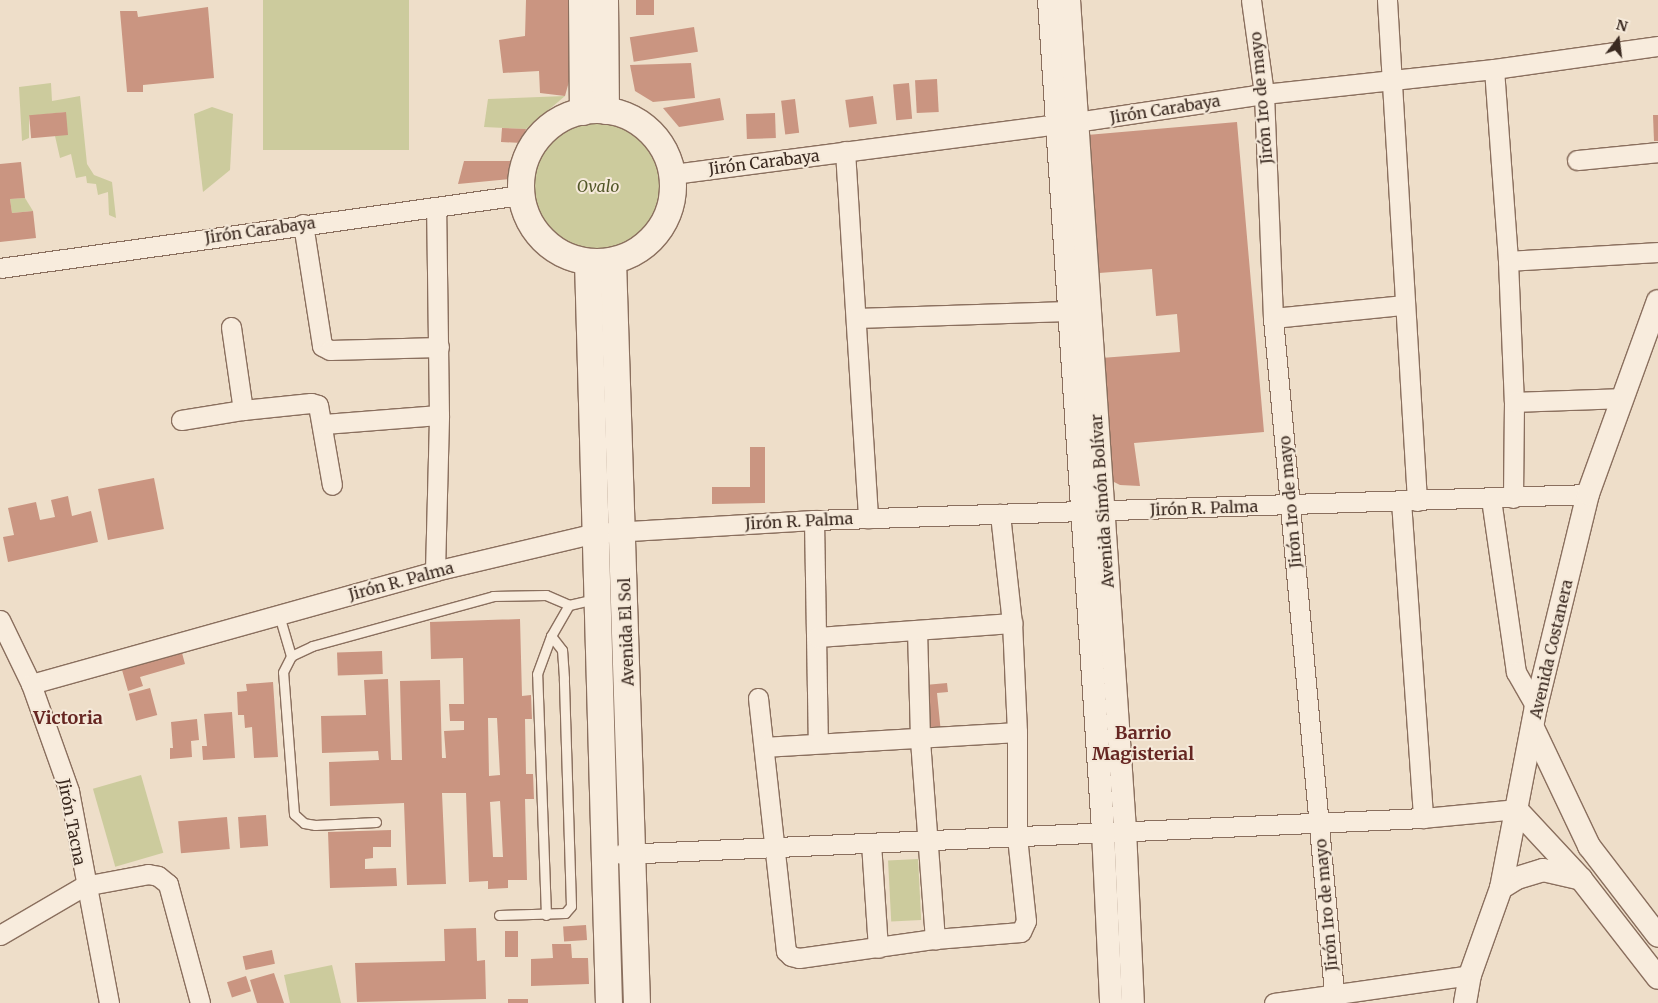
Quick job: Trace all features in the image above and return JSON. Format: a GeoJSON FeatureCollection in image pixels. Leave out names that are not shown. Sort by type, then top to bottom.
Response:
{"type":"FeatureCollection","features":[{"type":"Feature","properties":{"kind":"main road"},"geometry":{"type":"LineString","coordinates":[[582,0],[595,111]]}},
{"type":"Feature","properties":{"kind":"main road"},"geometry":{"type":"LineString","coordinates":[[595,111],[605,0]]}},
{"type":"Feature","properties":{"kind":"main road"},"geometry":{"type":"LineString","coordinates":[[595,111],[630,118],[650,132],[665,151],[673,174],[673,197],[666,219],[653,239],[635,253],[600,261],[564,254],[543,240],[529,219],[521,195],[522,173],[529,151],[543,133],[561,119],[595,111]]}},
{"type":"Feature","properties":{"kind":"main road","name":"Avenida El Sol"},"geometry":{"type":"LineString","coordinates":[[600,261],[622,530],[637,1003]]}},
{"type":"Feature","properties":{"kind":"main road","name":"Avenida El Sol"},"geometry":{"type":"LineString","coordinates":[[600,261],[596,533],[609,1003]]}},
{"type":"Feature","properties":{"kind":"street","name":"Avenida Simón Bolívar"},"geometry":{"type":"LineString","coordinates":[[1049,0],[1066,124],[1103,511],[1125,830],[1133,1003]]}},
{"type":"Feature","properties":{"kind":"street","name":"Avenida Simón Bolívar"},"geometry":{"type":"LineString","coordinates":[[1069,0],[1066,124],[1068,311],[1103,831],[1111,1003]]}},
{"type":"Feature","properties":{"kind":"street","name":"Jirón 1ro de mayo"},"geometry":{"type":"LineString","coordinates":[[1251,0],[1264,94],[1273,318],[1334,998]]}},
{"type":"Feature","properties":{"kind":"street"},"geometry":{"type":"LineString","coordinates":[[1387,0],[1404,305],[1409,501],[1423,818]]}},
{"type":"Feature","properties":{"kind":"street","name":"Jirón Carabaya"},"geometry":{"type":"LineString","coordinates":[[673,174],[1066,124],[1264,94],[1494,69],[1658,46]]}},
{"type":"Feature","properties":{"kind":"street"},"geometry":{"type":"LineString","coordinates":[[1494,69],[1508,261],[1514,402],[1513,498]]}},
{"type":"Feature","properties":{"kind":"street"},"geometry":{"type":"LineString","coordinates":[[845,151],[868,518]]}},
{"type":"Feature","properties":{"kind":"street"},"geometry":{"type":"LineString","coordinates":[[1577,160],[1658,152]]}},
{"type":"Feature","properties":{"kind":"street","name":"Jirón Carabaya"},"geometry":{"type":"LineString","coordinates":[[0,268],[303,224],[521,195]]}},
{"type":"Feature","properties":{"kind":"street"},"geometry":{"type":"LineString","coordinates":[[435,571],[439,415],[436,207]]}},
{"type":"Feature","properties":{"kind":"street"},"geometry":{"type":"LineString","coordinates":[[303,224],[322,346],[330,350],[438,348]]}},
{"type":"Feature","properties":{"kind":"street"},"geometry":{"type":"LineString","coordinates":[[1508,261],[1658,252]]}},
{"type":"Feature","properties":{"kind":"street","name":"Avenida Costanera"},"geometry":{"type":"LineString","coordinates":[[1465,1003],[1470,975],[1501,888],[1535,718],[1588,494],[1658,301]]}},
{"type":"Feature","properties":{"kind":"street"},"geometry":{"type":"LineString","coordinates":[[1273,318],[1404,305]]}},
{"type":"Feature","properties":{"kind":"street"},"geometry":{"type":"LineString","coordinates":[[856,318],[1068,311]]}},
{"type":"Feature","properties":{"kind":"street"},"geometry":{"type":"LineString","coordinates":[[231,327],[243,410]]}},
{"type":"Feature","properties":{"kind":"street"},"geometry":{"type":"LineString","coordinates":[[1514,402],[1623,398]]}},
{"type":"Feature","properties":{"kind":"street"},"geometry":{"type":"LineString","coordinates":[[181,420],[243,410],[312,403],[318,406],[324,424],[332,485]]}},
{"type":"Feature","properties":{"kind":"street"},"geometry":{"type":"LineString","coordinates":[[324,424],[439,415]]}},
{"type":"Feature","properties":{"kind":"street","name":"Jirón R. Palma"},"geometry":{"type":"LineString","coordinates":[[31,684],[435,571],[596,533],[814,520],[1491,499],[1588,494]]}},
{"type":"Feature","properties":{"kind":"street"},"geometry":{"type":"LineString","coordinates":[[1491,499],[1516,672],[1589,846],[1658,936]]}},
{"type":"Feature","properties":{"kind":"street"},"geometry":{"type":"LineString","coordinates":[[758,698],[786,951],[791,956],[799,958],[935,939],[1017,934],[1024,928],[1017,836],[1017,732],[1012,623],[1000,514]]}},
{"type":"Feature","properties":{"kind":"street"},"geometry":{"type":"LineString","coordinates":[[814,520],[818,744]]}},
{"type":"Feature","properties":{"kind":"street","name":"Jirón Tacna"},"geometry":{"type":"LineString","coordinates":[[0,620],[31,684],[69,791],[84,886],[108,1003]]}},
{"type":"Feature","properties":{"kind":"street"},"geometry":{"type":"LineString","coordinates":[[817,637],[1012,623]]}},
{"type":"Feature","properties":{"kind":"street"},"geometry":{"type":"LineString","coordinates":[[917,630],[920,740],[930,841],[935,939]]}},
{"type":"Feature","properties":{"kind":"street"},"geometry":{"type":"LineString","coordinates":[[764,747],[920,740],[1017,732]]}},
{"type":"Feature","properties":{"kind":"street"},"geometry":{"type":"LineString","coordinates":[[605,855],[1423,818],[1516,808],[1581,879],[1658,978]]}},
{"type":"Feature","properties":{"kind":"street"},"geometry":{"type":"LineString","coordinates":[[871,843],[878,948]]}},
{"type":"Feature","properties":{"kind":"street"},"geometry":{"type":"LineString","coordinates":[[1501,888],[1517,878],[1543,870],[1581,879]]}},
{"type":"Feature","properties":{"kind":"street"},"geometry":{"type":"LineString","coordinates":[[0,935],[84,886],[148,874],[158,876],[168,884],[200,1003]]}},
{"type":"Feature","properties":{"kind":"street"},"geometry":{"type":"LineString","coordinates":[[1274,1003],[1334,998],[1470,975]]}},
{"type":"Feature","properties":{"kind":"lane"},"geometry":{"type":"LineString","coordinates":[[376,822],[315,826],[304,823],[294,814],[283,672],[291,656],[312,646],[493,596],[546,595],[568,605],[598,599]]}},
{"type":"Feature","properties":{"kind":"lane"},"geometry":{"type":"LineString","coordinates":[[546,915],[537,674],[551,636],[568,605]]}},
{"type":"Feature","properties":{"kind":"lane"},"geometry":{"type":"LineString","coordinates":[[279,615],[291,656]]}},
{"type":"Feature","properties":{"kind":"lane"},"geometry":{"type":"LineString","coordinates":[[499,915],[565,913],[572,902],[562,650],[551,636]]}},
{"type":"Feature","properties":{"kind":"green space"},"geometry":{"type":"Polygon","coordinates":[[[263,0],[409,0],[409,150],[263,150],[263,0]]]}},
{"type":"Feature","properties":{"kind":"green space"},"geometry":{"type":"Polygon","coordinates":[[[51,83],[52,101],[80,96],[87,164],[94,175],[112,182],[116,218],[109,215],[108,192],[98,195],[96,184],[87,183],[86,176],[76,178],[71,154],[60,158],[55,136],[66,112],[29,116],[29,138],[22,141],[19,87],[51,83]]]}},
{"type":"Feature","properties":{"kind":"green space"},"geometry":{"type":"Polygon","coordinates":[[[565,96],[526,129],[484,127],[488,99],[565,96]]]}},
{"type":"Feature","properties":{"kind":"green space"},"geometry":{"type":"Polygon","coordinates":[[[212,107],[233,114],[230,170],[203,192],[194,114],[212,107]]]}},
{"type":"Feature","properties":{"kind":"green space","name":"Ovalo"},"geometry":{"type":"Polygon","coordinates":[[[598,119],[624,124],[646,138],[660,160],[665,186],[660,212],[646,234],[624,248],[598,253],[572,248],[550,234],[536,212],[531,186],[536,160],[550,138],[572,124],[598,119]]]}},
{"type":"Feature","properties":{"kind":"green space"},"geometry":{"type":"Polygon","coordinates":[[[25,198],[33,211],[12,213],[10,199],[25,198]]]}},
{"type":"Feature","properties":{"kind":"green space"},"geometry":{"type":"Polygon","coordinates":[[[141,775],[163,853],[115,867],[93,789],[141,775]]]}},
{"type":"Feature","properties":{"kind":"green space"},"geometry":{"type":"Polygon","coordinates":[[[918,859],[921,920],[891,921],[888,861],[918,859]]]}},
{"type":"Feature","properties":{"kind":"green space"},"geometry":{"type":"Polygon","coordinates":[[[332,965],[341,1003],[290,1003],[284,975],[332,965]]]}},
{"type":"Feature","properties":{"kind":"building"},"geometry":{"type":"Polygon","coordinates":[[[526,0],[574,0],[573,67],[565,96],[540,93],[539,71],[503,73],[499,40],[525,36],[526,0]]]}},
{"type":"Feature","properties":{"kind":"building"},"geometry":{"type":"Polygon","coordinates":[[[636,0],[654,0],[654,15],[636,15],[636,0]]]}},
{"type":"Feature","properties":{"kind":"building"},"geometry":{"type":"Polygon","coordinates":[[[208,7],[214,78],[143,85],[143,92],[127,92],[120,11],[137,11],[138,17],[208,7]]]}},
{"type":"Feature","properties":{"kind":"building"},"geometry":{"type":"Polygon","coordinates":[[[694,27],[698,52],[634,62],[630,37],[694,27]]]}},
{"type":"Feature","properties":{"kind":"building"},"geometry":{"type":"Polygon","coordinates":[[[691,63],[695,98],[653,102],[635,91],[630,65],[691,63]]]}},
{"type":"Feature","properties":{"kind":"building"},"geometry":{"type":"Polygon","coordinates":[[[937,79],[939,112],[917,113],[915,80],[937,79]]]}},
{"type":"Feature","properties":{"kind":"building"},"geometry":{"type":"Polygon","coordinates":[[[909,83],[912,119],[896,120],[893,84],[909,83]]]}},
{"type":"Feature","properties":{"kind":"building"},"geometry":{"type":"Polygon","coordinates":[[[873,96],[877,124],[849,128],[845,100],[873,96]]]}},
{"type":"Feature","properties":{"kind":"building"},"geometry":{"type":"Polygon","coordinates":[[[720,98],[724,120],[679,127],[663,108],[720,98]]]}},
{"type":"Feature","properties":{"kind":"building"},"geometry":{"type":"Polygon","coordinates":[[[795,99],[799,133],[785,134],[781,101],[795,99]]]}},
{"type":"Feature","properties":{"kind":"building"},"geometry":{"type":"Polygon","coordinates":[[[66,112],[68,135],[31,138],[29,115],[66,112]]]}},
{"type":"Feature","properties":{"kind":"building"},"geometry":{"type":"Polygon","coordinates":[[[775,113],[776,138],[747,139],[746,114],[775,113]]]}},
{"type":"Feature","properties":{"kind":"building"},"geometry":{"type":"Polygon","coordinates":[[[1653,115],[1658,115],[1658,141],[1654,141],[1653,115]]]}},
{"type":"Feature","properties":{"kind":"building"},"geometry":{"type":"Polygon","coordinates":[[[1237,122],[1264,432],[1134,443],[1140,486],[1120,485],[1110,480],[1101,358],[1180,352],[1177,314],[1156,316],[1152,269],[1099,273],[1087,135],[1237,122]]]}},
{"type":"Feature","properties":{"kind":"building"},"geometry":{"type":"Polygon","coordinates":[[[502,128],[526,129],[522,143],[501,142],[502,128]]]}},
{"type":"Feature","properties":{"kind":"building"},"geometry":{"type":"Polygon","coordinates":[[[464,161],[512,161],[511,179],[458,184],[464,161]]]}},
{"type":"Feature","properties":{"kind":"building"},"geometry":{"type":"Polygon","coordinates":[[[21,162],[25,198],[10,199],[12,213],[33,211],[36,238],[0,242],[0,164],[21,162]]]}},
{"type":"Feature","properties":{"kind":"building"},"geometry":{"type":"Polygon","coordinates":[[[750,447],[765,447],[765,503],[712,504],[712,487],[750,487],[750,447]]]}},
{"type":"Feature","properties":{"kind":"building"},"geometry":{"type":"Polygon","coordinates":[[[154,478],[164,529],[108,540],[98,489],[154,478]]]}},
{"type":"Feature","properties":{"kind":"building"},"geometry":{"type":"Polygon","coordinates":[[[68,496],[72,516],[91,511],[98,542],[8,562],[3,537],[14,535],[8,508],[36,502],[40,520],[55,517],[51,500],[68,496]]]}},
{"type":"Feature","properties":{"kind":"building"},"geometry":{"type":"Polygon","coordinates":[[[520,619],[522,696],[531,695],[532,719],[525,719],[526,774],[533,774],[534,799],[525,799],[527,880],[508,880],[508,888],[488,889],[488,881],[469,882],[466,793],[442,793],[446,884],[407,885],[404,803],[330,806],[329,762],[379,760],[378,751],[322,753],[321,716],[366,715],[364,680],[388,679],[391,760],[402,760],[400,681],[440,680],[442,758],[446,758],[444,731],[464,730],[464,721],[450,721],[449,704],[464,704],[463,658],[431,659],[430,622],[520,619]],[[488,718],[489,776],[500,775],[497,718],[488,718]],[[500,801],[490,802],[493,857],[503,857],[500,801]]]}},
{"type":"Feature","properties":{"kind":"building"},"geometry":{"type":"Polygon","coordinates":[[[382,651],[383,674],[338,676],[337,653],[382,651]]]}},
{"type":"Feature","properties":{"kind":"building"},"geometry":{"type":"Polygon","coordinates":[[[182,653],[185,664],[140,677],[143,686],[128,691],[122,670],[182,653]]]}},
{"type":"Feature","properties":{"kind":"building"},"geometry":{"type":"Polygon","coordinates":[[[273,682],[278,757],[254,758],[252,727],[245,728],[244,715],[238,715],[237,692],[247,691],[246,684],[273,682]]]}},
{"type":"Feature","properties":{"kind":"building"},"geometry":{"type":"Polygon","coordinates":[[[947,683],[948,692],[937,693],[941,733],[930,734],[925,685],[947,683]]]}},
{"type":"Feature","properties":{"kind":"building"},"geometry":{"type":"Polygon","coordinates":[[[150,688],[157,715],[136,721],[129,694],[150,688]]]}},
{"type":"Feature","properties":{"kind":"building"},"geometry":{"type":"Polygon","coordinates":[[[232,712],[235,758],[203,760],[202,746],[207,746],[204,714],[232,712]]]}},
{"type":"Feature","properties":{"kind":"building"},"geometry":{"type":"Polygon","coordinates":[[[197,719],[199,740],[191,741],[192,757],[170,759],[170,748],[173,748],[171,722],[197,719]]]}},
{"type":"Feature","properties":{"kind":"building"},"geometry":{"type":"Polygon","coordinates":[[[266,815],[268,846],[240,848],[238,817],[266,815]]]}},
{"type":"Feature","properties":{"kind":"building"},"geometry":{"type":"Polygon","coordinates":[[[227,817],[230,849],[181,853],[178,821],[227,817]]]}},
{"type":"Feature","properties":{"kind":"building"},"geometry":{"type":"Polygon","coordinates":[[[391,830],[391,847],[373,847],[373,858],[365,859],[365,869],[396,868],[397,886],[330,888],[328,832],[391,830]]]}},
{"type":"Feature","properties":{"kind":"building"},"geometry":{"type":"Polygon","coordinates":[[[586,925],[587,940],[564,942],[563,927],[586,925]]]}},
{"type":"Feature","properties":{"kind":"building"},"geometry":{"type":"Polygon","coordinates":[[[476,928],[477,961],[485,960],[486,999],[357,1002],[355,963],[445,961],[444,929],[476,928]]]}},
{"type":"Feature","properties":{"kind":"building"},"geometry":{"type":"Polygon","coordinates":[[[505,931],[518,931],[518,957],[505,957],[505,931]]]}},
{"type":"Feature","properties":{"kind":"building"},"geometry":{"type":"Polygon","coordinates":[[[552,944],[571,944],[572,958],[588,958],[589,984],[531,986],[531,959],[553,958],[552,944]]]}},
{"type":"Feature","properties":{"kind":"building"},"geometry":{"type":"Polygon","coordinates":[[[272,950],[275,964],[246,970],[243,956],[272,950]]]}},
{"type":"Feature","properties":{"kind":"building"},"geometry":{"type":"Polygon","coordinates":[[[274,973],[284,1003],[257,1003],[250,980],[274,973]]]}},
{"type":"Feature","properties":{"kind":"building"},"geometry":{"type":"Polygon","coordinates":[[[246,976],[251,991],[232,997],[227,982],[246,976]]]}},
{"type":"Feature","properties":{"kind":"building"},"geometry":{"type":"Polygon","coordinates":[[[508,999],[528,999],[528,1003],[508,1003],[508,999]]]}},
{"type":"Feature","properties":{"kind":"district","name":"Victoria"},"geometry":{"type":"Point","coordinates":[68,718]}},
{"type":"Feature","properties":{"kind":"district","name":"Barrio Magisterial"},"geometry":{"type":"Point","coordinates":[1143,744]}}]}
